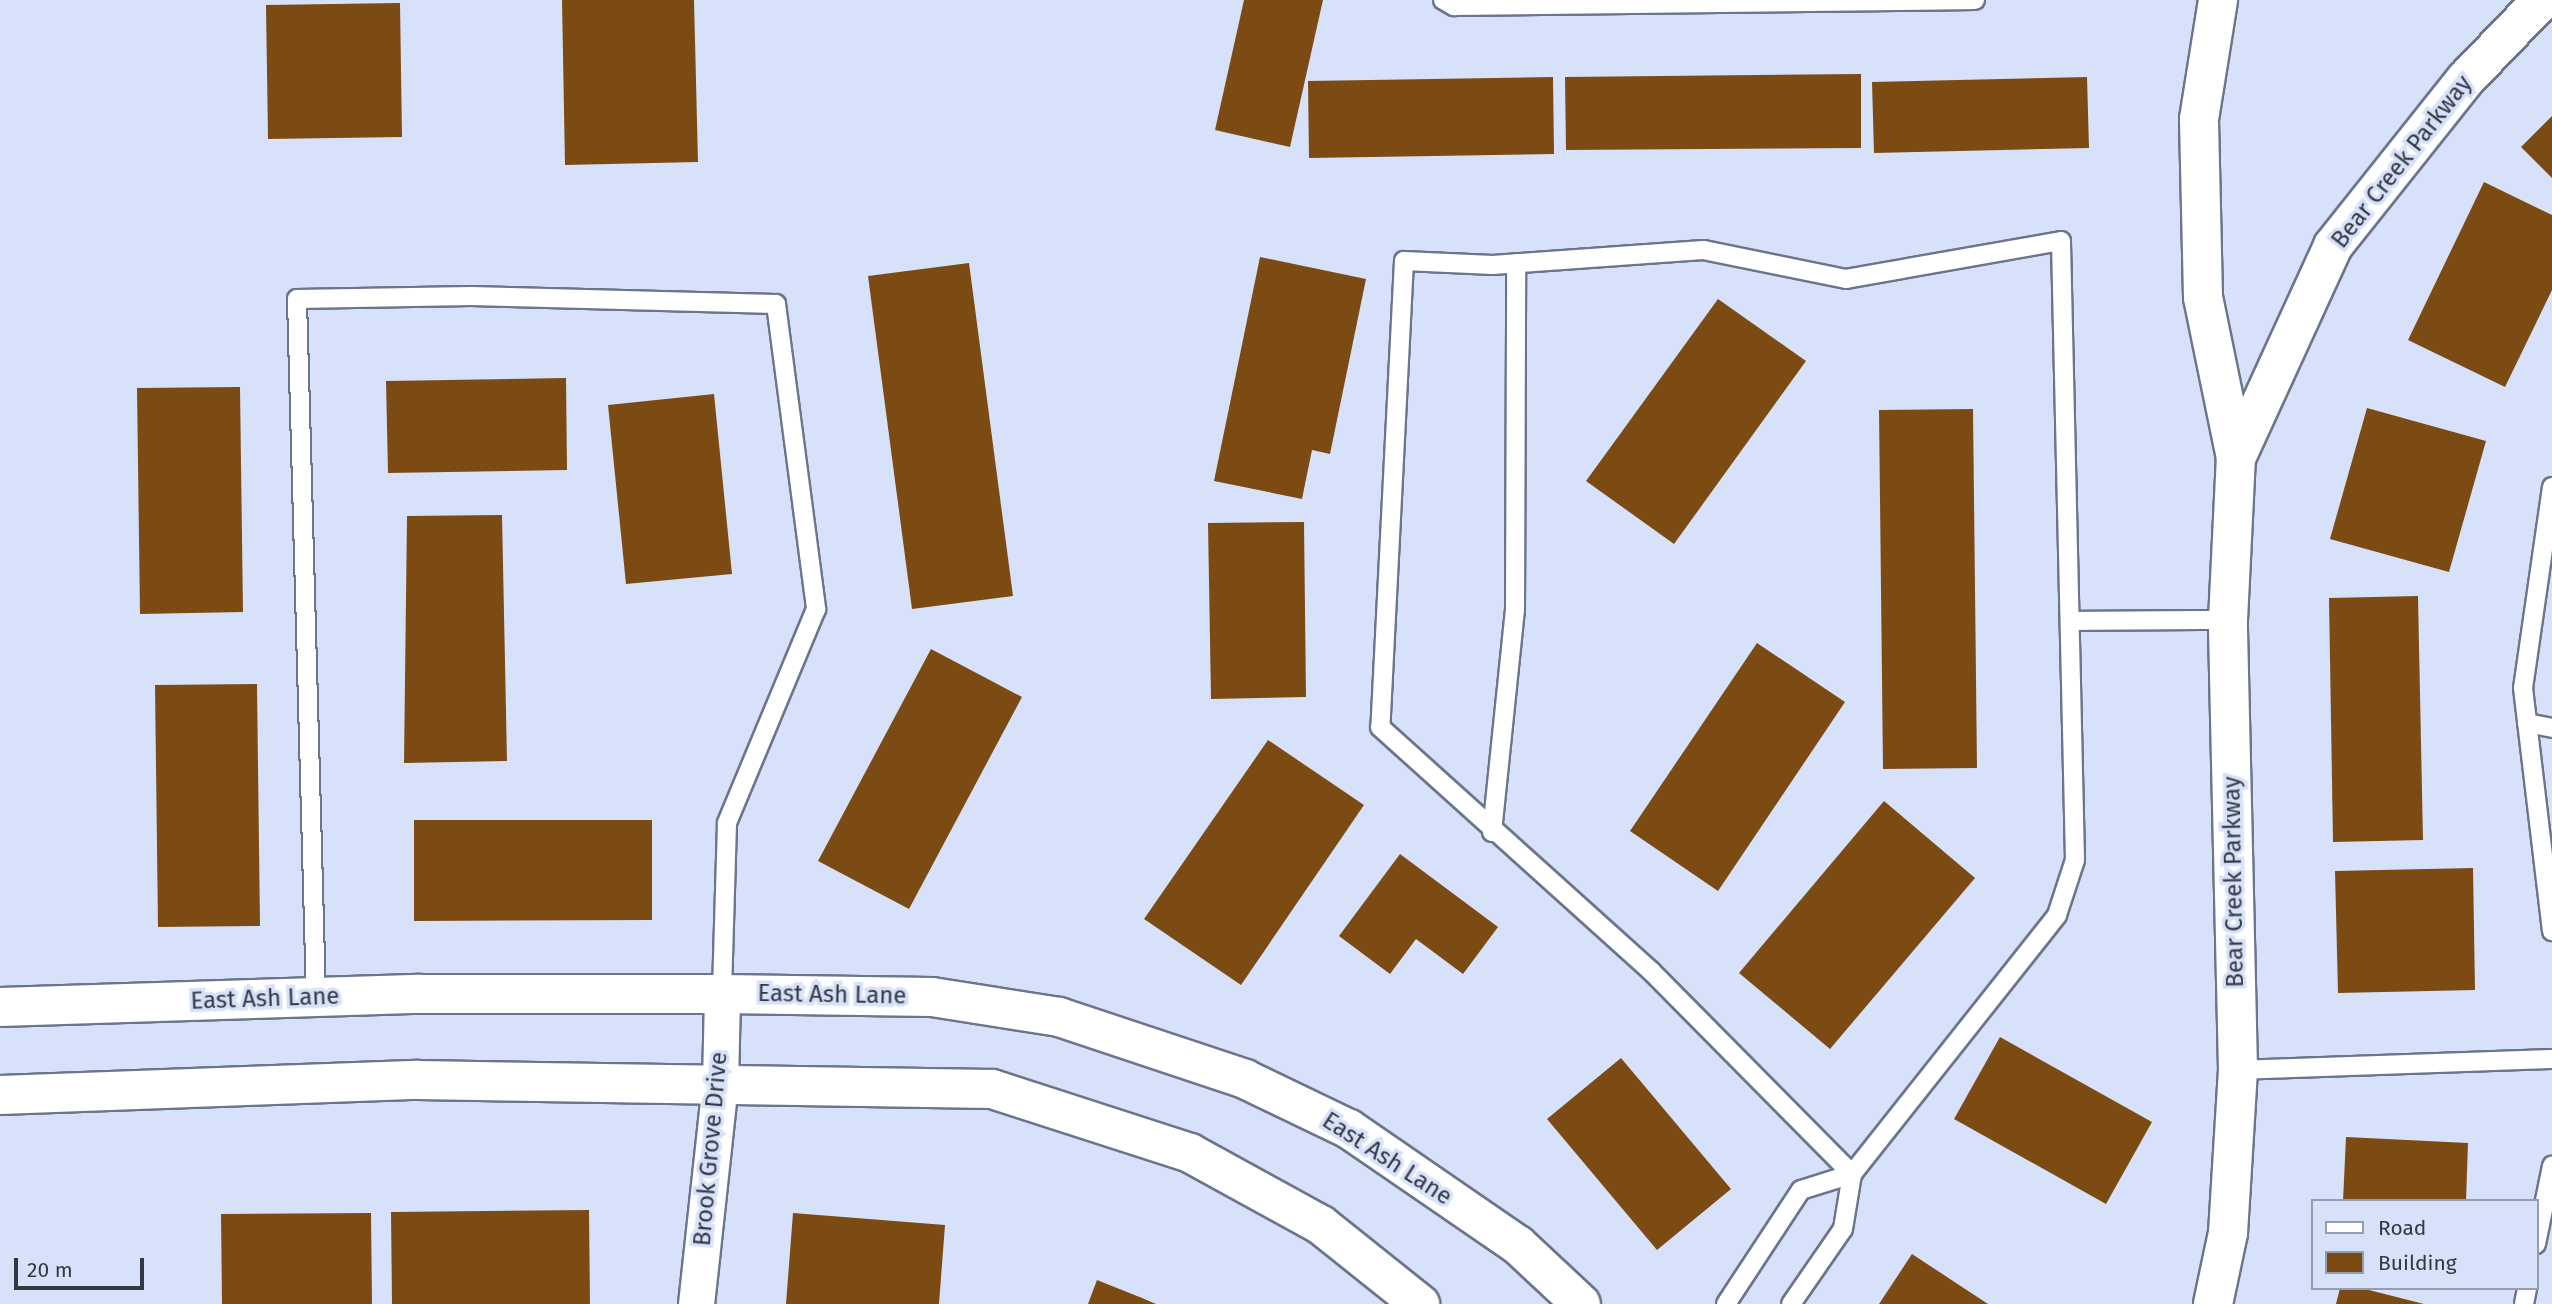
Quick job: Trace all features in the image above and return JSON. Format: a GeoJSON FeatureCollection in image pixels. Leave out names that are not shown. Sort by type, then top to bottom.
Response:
{"type":"FeatureCollection","features":[{"type":"Feature","properties":{"kind":"street","name":"Bear Creek Parkway"},"geometry":{"type":"LineString","coordinates":[[2213,1304],[2228,1233],[2238,1070],[2228,620],[2236,458],[2203,297],[2199,119],[2218,0]]}},
{"type":"Feature","properties":{"kind":"street","name":"Bear Creek Parkway"},"geometry":{"type":"LineString","coordinates":[[2236,458],[2333,246],[2466,79],[2542,0]]}},
{"type":"Feature","properties":{"kind":"street","name":"East Ash Lane"},"geometry":{"type":"LineString","coordinates":[[0,1007],[316,997],[722,994],[932,997],[1059,1017],[1245,1079],[1349,1129],[1517,1245],[1581,1304]]}},
{"type":"Feature","properties":{"kind":"street","name":"Brook Grove Drive"},"geometry":{"type":"LineString","coordinates":[[696,1304],[720,1084],[722,994]]}},
{"type":"Feature","properties":{"kind":"street"},"geometry":{"type":"LineString","coordinates":[[0,1095],[418,1080],[992,1089],[1190,1153],[1321,1225],[1420,1304]]}},
{"type":"Feature","properties":{"kind":"lane"},"geometry":{"type":"LineString","coordinates":[[1443,0],[1468,6],[1975,0]]}},
{"type":"Feature","properties":{"kind":"lane"},"geometry":{"type":"LineString","coordinates":[[1791,1304],[1843,1229],[1852,1174],[2057,915],[2075,860],[2061,241],[1846,279],[1703,250],[1516,263],[1404,261],[1380,727],[1492,832],[1651,971],[1852,1174]]}},
{"type":"Feature","properties":{"kind":"lane"},"geometry":{"type":"LineString","coordinates":[[1492,832],[1516,610],[1516,263]]}},
{"type":"Feature","properties":{"kind":"lane"},"geometry":{"type":"LineString","coordinates":[[316,997],[297,299],[471,296],[776,304],[816,609],[727,824],[722,994]]}},
{"type":"Feature","properties":{"kind":"lane"},"geometry":{"type":"LineString","coordinates":[[2552,487],[2523,688],[2552,931]]}},
{"type":"Feature","properties":{"kind":"lane"},"geometry":{"type":"LineString","coordinates":[[2070,621],[2228,620]]}},
{"type":"Feature","properties":{"kind":"lane"},"geometry":{"type":"LineString","coordinates":[[2527,723],[2552,728]]}},
{"type":"Feature","properties":{"kind":"lane"},"geometry":{"type":"LineString","coordinates":[[2238,1070],[2552,1059]]}},
{"type":"Feature","properties":{"kind":"lane"},"geometry":{"type":"LineString","coordinates":[[2538,1234],[2552,1166]]}},
{"type":"Feature","properties":{"kind":"lane"},"geometry":{"type":"LineString","coordinates":[[1726,1304],[1801,1191],[1852,1174]]}},
{"type":"Feature","properties":{"kind":"building"},"geometry":{"type":"Polygon","coordinates":[[[562,0],[694,0],[698,162],[565,165],[562,0]]]}},
{"type":"Feature","properties":{"kind":"building"},"geometry":{"type":"Polygon","coordinates":[[[1244,0],[1323,0],[1290,147],[1215,130],[1244,0]]]}},
{"type":"Feature","properties":{"kind":"building"},"geometry":{"type":"Polygon","coordinates":[[[400,3],[402,137],[268,139],[266,5],[400,3]]]}},
{"type":"Feature","properties":{"kind":"building"},"geometry":{"type":"Polygon","coordinates":[[[1861,74],[1861,148],[1566,150],[1565,77],[1861,74]]]}},
{"type":"Feature","properties":{"kind":"building"},"geometry":{"type":"Polygon","coordinates":[[[1553,77],[1554,154],[1309,158],[1308,81],[1553,77]]]}},
{"type":"Feature","properties":{"kind":"building"},"geometry":{"type":"Polygon","coordinates":[[[2087,77],[2089,148],[1874,153],[1872,82],[2087,77]]]}},
{"type":"Feature","properties":{"kind":"building"},"geometry":{"type":"Polygon","coordinates":[[[2552,116],[2552,178],[2521,147],[2552,116]]]}},
{"type":"Feature","properties":{"kind":"building"},"geometry":{"type":"Polygon","coordinates":[[[2484,182],[2552,215],[2552,290],[2505,387],[2408,340],[2484,182]]]}},
{"type":"Feature","properties":{"kind":"building"},"geometry":{"type":"Polygon","coordinates":[[[1260,257],[1366,279],[1330,454],[1312,450],[1302,499],[1214,481],[1260,257]]]}},
{"type":"Feature","properties":{"kind":"building"},"geometry":{"type":"Polygon","coordinates":[[[969,263],[1013,596],[912,609],[868,276],[969,263]]]}},
{"type":"Feature","properties":{"kind":"building"},"geometry":{"type":"Polygon","coordinates":[[[1718,299],[1806,361],[1674,544],[1586,481],[1718,299]]]}},
{"type":"Feature","properties":{"kind":"building"},"geometry":{"type":"Polygon","coordinates":[[[566,378],[567,470],[388,473],[386,381],[566,378]]]}},
{"type":"Feature","properties":{"kind":"building"},"geometry":{"type":"Polygon","coordinates":[[[240,387],[243,612],[140,614],[137,388],[240,387]]]}},
{"type":"Feature","properties":{"kind":"building"},"geometry":{"type":"Polygon","coordinates":[[[714,394],[732,574],[626,584],[608,405],[714,394]]]}},
{"type":"Feature","properties":{"kind":"building"},"geometry":{"type":"Polygon","coordinates":[[[2367,408],[2486,441],[2449,572],[2330,539],[2367,408]]]}},
{"type":"Feature","properties":{"kind":"building"},"geometry":{"type":"Polygon","coordinates":[[[1973,409],[1977,768],[1883,769],[1879,410],[1973,409]]]}},
{"type":"Feature","properties":{"kind":"building"},"geometry":{"type":"Polygon","coordinates":[[[502,515],[507,761],[404,763],[407,516],[502,515]]]}},
{"type":"Feature","properties":{"kind":"building"},"geometry":{"type":"Polygon","coordinates":[[[1304,522],[1306,697],[1211,699],[1208,523],[1304,522]]]}},
{"type":"Feature","properties":{"kind":"building"},"geometry":{"type":"Polygon","coordinates":[[[2418,596],[2423,840],[2333,842],[2329,598],[2418,596]]]}},
{"type":"Feature","properties":{"kind":"building"},"geometry":{"type":"Polygon","coordinates":[[[1757,643],[1845,702],[1718,891],[1630,831],[1757,643]]]}},
{"type":"Feature","properties":{"kind":"building"},"geometry":{"type":"Polygon","coordinates":[[[931,649],[1022,697],[909,909],[818,861],[931,649]]]}},
{"type":"Feature","properties":{"kind":"building"},"geometry":{"type":"Polygon","coordinates":[[[257,684],[260,926],[158,927],[155,685],[257,684]]]}},
{"type":"Feature","properties":{"kind":"building"},"geometry":{"type":"Polygon","coordinates":[[[1268,740],[1364,805],[1241,985],[1144,919],[1268,740]]]}},
{"type":"Feature","properties":{"kind":"building"},"geometry":{"type":"Polygon","coordinates":[[[1884,801],[1975,878],[1830,1049],[1739,973],[1884,801]]]}},
{"type":"Feature","properties":{"kind":"building"},"geometry":{"type":"Polygon","coordinates":[[[414,820],[652,820],[652,920],[414,921],[414,820]]]}},
{"type":"Feature","properties":{"kind":"building"},"geometry":{"type":"Polygon","coordinates":[[[1400,854],[1498,927],[1463,974],[1416,939],[1390,974],[1339,936],[1400,854]]]}},
{"type":"Feature","properties":{"kind":"building"},"geometry":{"type":"Polygon","coordinates":[[[2473,868],[2475,990],[2338,993],[2335,871],[2473,868]]]}},
{"type":"Feature","properties":{"kind":"building"},"geometry":{"type":"Polygon","coordinates":[[[2000,1037],[2152,1122],[2106,1204],[1954,1119],[2000,1037]]]}},
{"type":"Feature","properties":{"kind":"building"},"geometry":{"type":"Polygon","coordinates":[[[1621,1058],[1731,1189],[1657,1250],[1547,1119],[1621,1058]]]}},
{"type":"Feature","properties":{"kind":"building"},"geometry":{"type":"Polygon","coordinates":[[[2346,1137],[2468,1143],[2466,1199],[2343,1199],[2346,1137]]]}},
{"type":"Feature","properties":{"kind":"building"},"geometry":{"type":"Polygon","coordinates":[[[589,1210],[590,1304],[392,1304],[391,1212],[589,1210]]]}},
{"type":"Feature","properties":{"kind":"building"},"geometry":{"type":"Polygon","coordinates":[[[371,1213],[372,1304],[222,1304],[221,1214],[371,1213]]]}},
{"type":"Feature","properties":{"kind":"building"},"geometry":{"type":"Polygon","coordinates":[[[793,1213],[945,1225],[939,1304],[786,1304],[793,1213]]]}},
{"type":"Feature","properties":{"kind":"building"},"geometry":{"type":"Polygon","coordinates":[[[1912,1254],[1988,1304],[1879,1304],[1912,1254]]]}},
{"type":"Feature","properties":{"kind":"building"},"geometry":{"type":"Polygon","coordinates":[[[1097,1280],[1142,1298],[1156,1304],[1088,1304],[1097,1280]]]}},
{"type":"Feature","properties":{"kind":"building"},"geometry":{"type":"Polygon","coordinates":[[[2340,1290],[2369,1290],[2424,1304],[2336,1304],[2340,1290]]]}}]}
